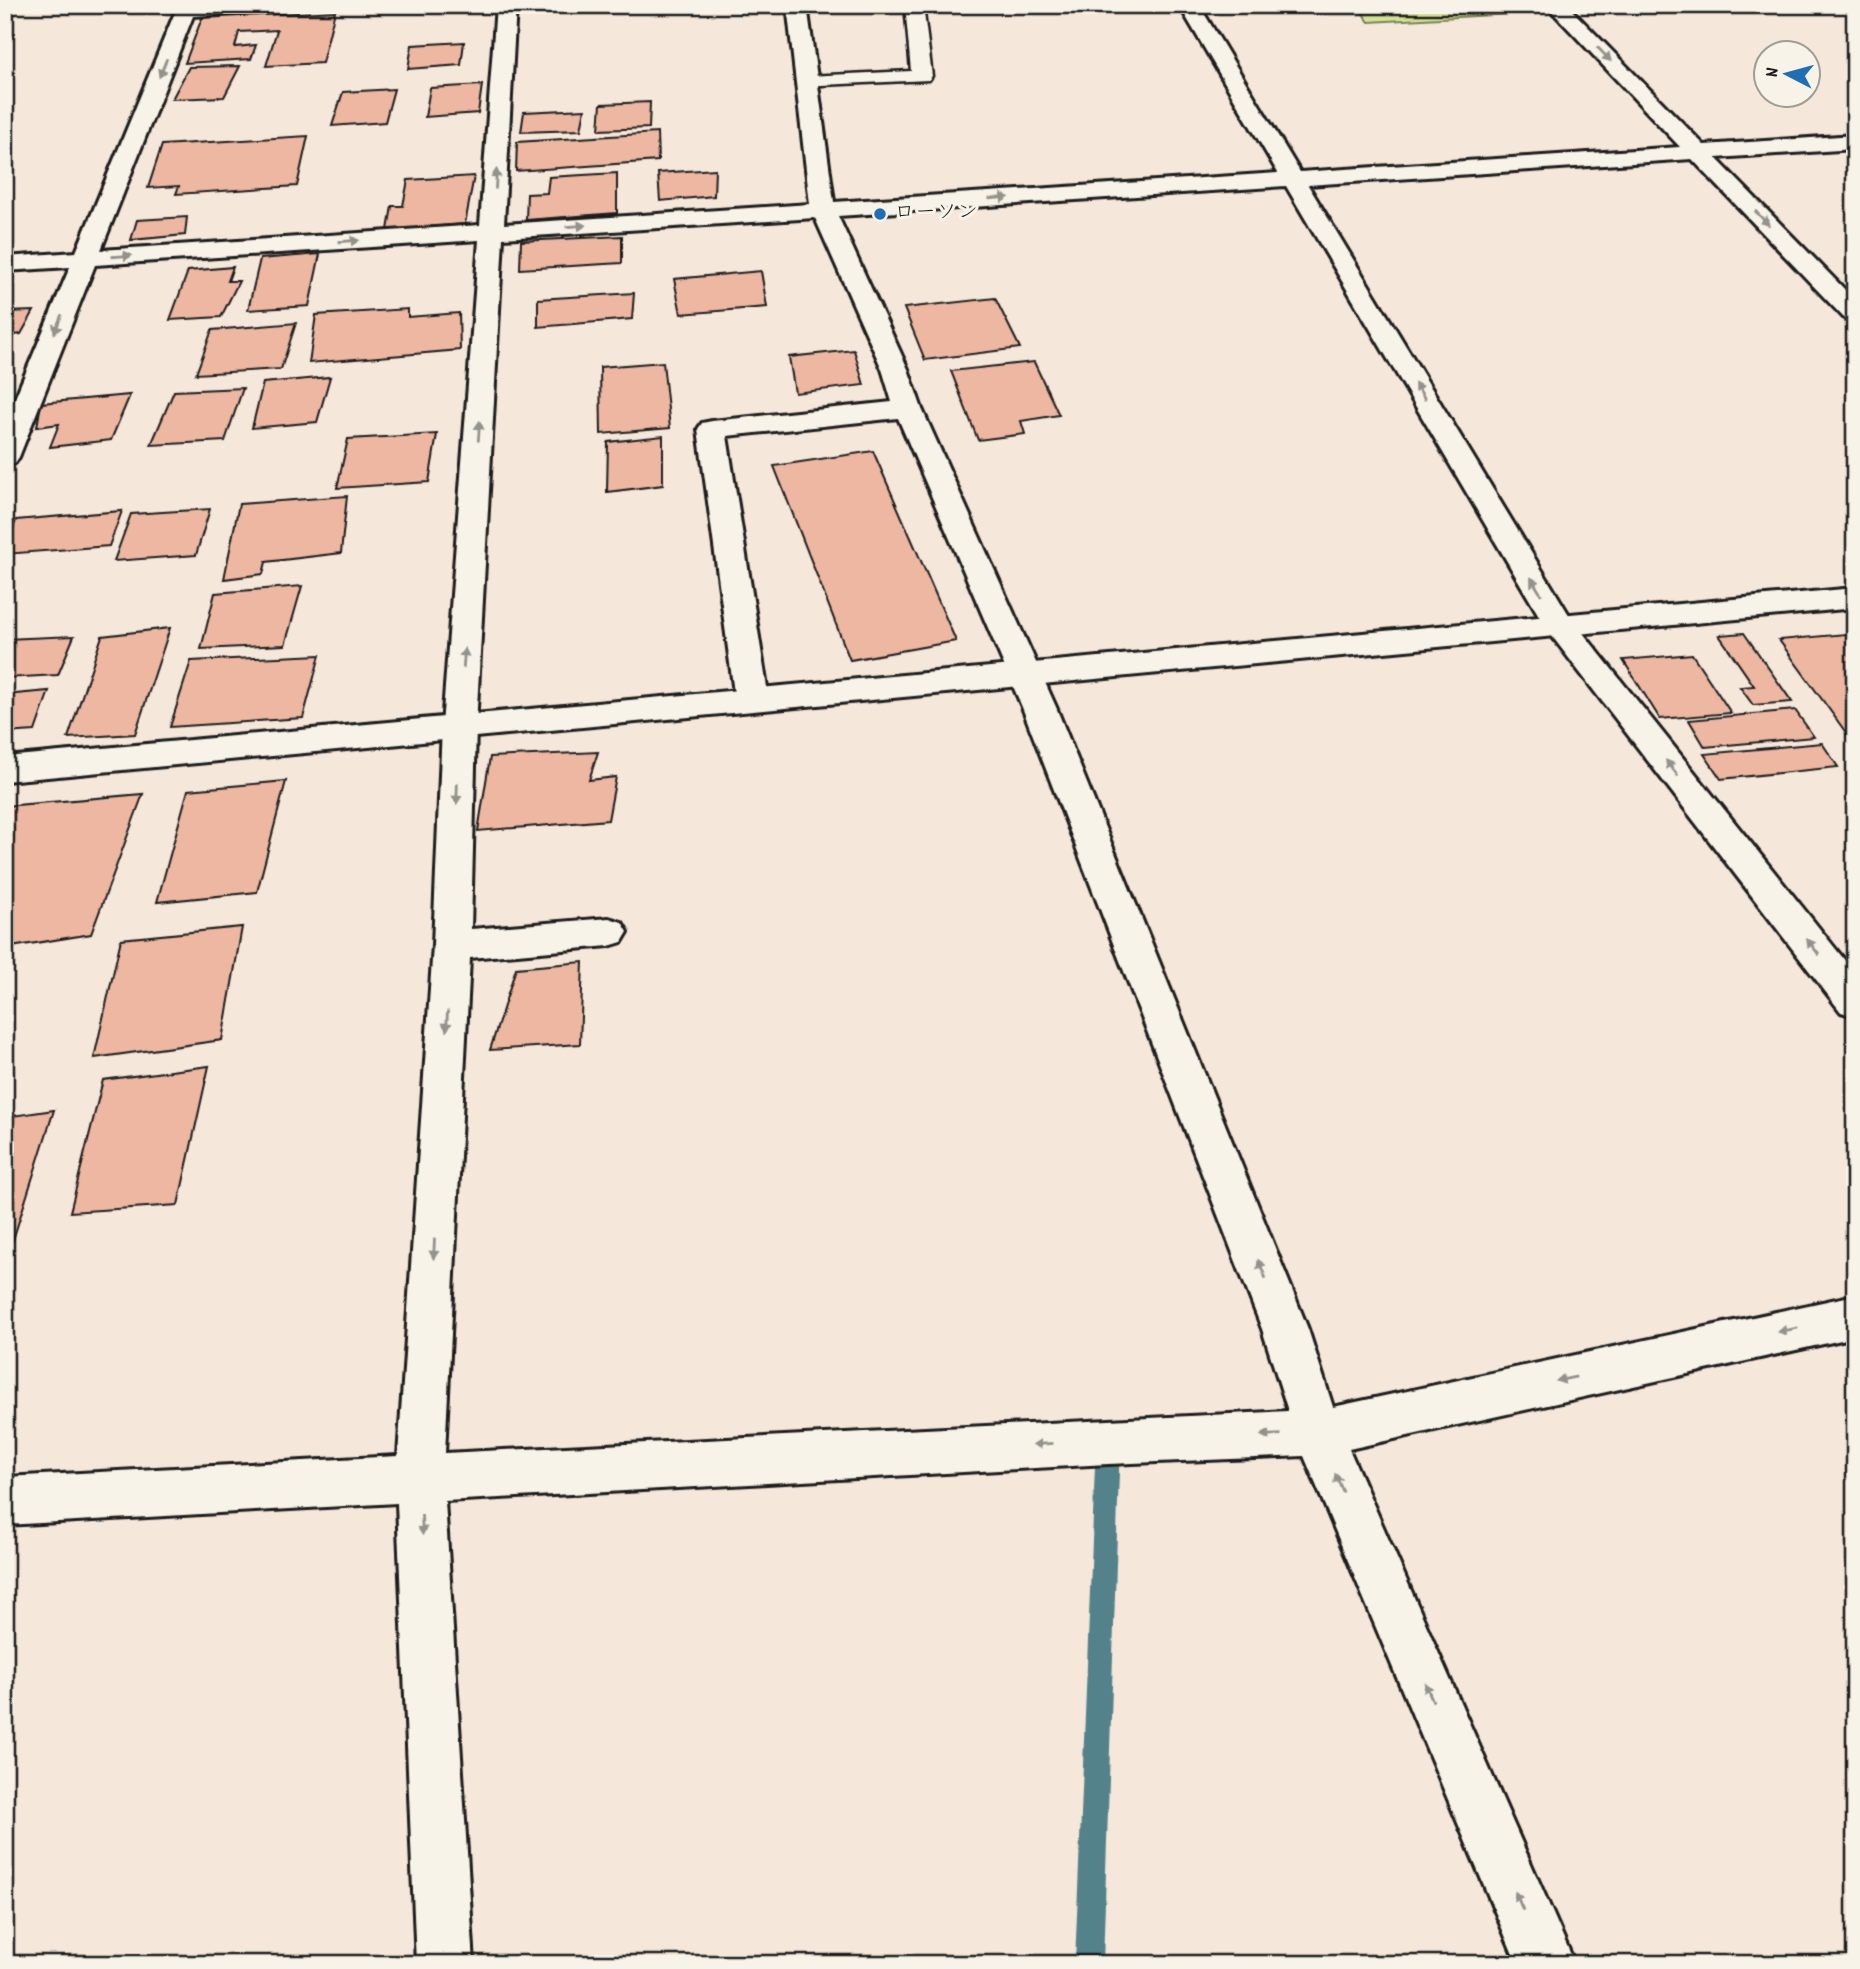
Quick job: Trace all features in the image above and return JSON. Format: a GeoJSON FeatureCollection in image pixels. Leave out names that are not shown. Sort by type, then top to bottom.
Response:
{"type":"FeatureCollection","features":[{"type":"Feature","properties":{"kind":"street"},"geometry":{"type":"LineString","coordinates":[[5,457],[188,8],[269,5]]}},
{"type":"Feature","properties":{"kind":"street"},"geometry":{"type":"LineString","coordinates":[[445,1964],[420,1479],[452,945],[459,726],[494,231],[506,5]]}},
{"type":"Feature","properties":{"kind":"street"},"geometry":{"type":"LineString","coordinates":[[796,5],[823,210],[895,369],[908,409],[1025,674],[1285,1329],[1318,1433],[1546,1964]]}},
{"type":"Feature","properties":{"kind":"street"},"geometry":{"type":"LineString","coordinates":[[1189,5],[1559,625],[1855,1001]]}},
{"type":"Feature","properties":{"kind":"street"},"geometry":{"type":"LineString","coordinates":[[1556,5],[1855,315]]}},
{"type":"Feature","properties":{"kind":"street"},"geometry":{"type":"LineString","coordinates":[[5,264],[1855,142]]}},
{"type":"Feature","properties":{"kind":"street"},"geometry":{"type":"LineString","coordinates":[[752,699],[712,429],[908,409]]}},
{"type":"Feature","properties":{"kind":"street"},"geometry":{"type":"LineString","coordinates":[[5,769],[1855,598]]}},
{"type":"Feature","properties":{"kind":"street"},"geometry":{"type":"LineString","coordinates":[[452,945],[609,932]]}},
{"type":"Feature","properties":{"kind":"street"},"geometry":{"type":"LineString","coordinates":[[5,1501],[1080,1442],[1318,1433],[1855,1316]]}},
{"type":"Feature","properties":{"kind":"lane"},"geometry":{"type":"LineString","coordinates":[[807,82],[922,76],[914,5]]}},
{"type":"Feature","properties":{"kind":"green space"},"geometry":{"type":"Polygon","coordinates":[[[1357,5],[1540,5],[1546,12],[1369,22],[1357,5]]]}},
{"type":"Feature","properties":{"kind":"building"},"geometry":{"type":"Polygon","coordinates":[[[335,11],[322,63],[266,66],[277,30],[239,32],[235,47],[256,45],[251,59],[185,63],[202,18],[335,11]]]}},
{"type":"Feature","properties":{"kind":"building"},"geometry":{"type":"Polygon","coordinates":[[[464,42],[461,65],[408,69],[412,45],[464,42]]]}},
{"type":"Feature","properties":{"kind":"building"},"geometry":{"type":"Polygon","coordinates":[[[240,66],[224,97],[172,99],[189,67],[240,66]]]}},
{"type":"Feature","properties":{"kind":"building"},"geometry":{"type":"Polygon","coordinates":[[[482,85],[478,113],[425,117],[430,88],[482,85]]]}},
{"type":"Feature","properties":{"kind":"building"},"geometry":{"type":"Polygon","coordinates":[[[394,89],[385,122],[332,126],[343,92],[394,89]]]}},
{"type":"Feature","properties":{"kind":"building"},"geometry":{"type":"Polygon","coordinates":[[[650,102],[649,128],[599,130],[601,104],[650,102]]]}},
{"type":"Feature","properties":{"kind":"building"},"geometry":{"type":"Polygon","coordinates":[[[585,109],[581,130],[521,132],[524,112],[585,109]]]}},
{"type":"Feature","properties":{"kind":"building"},"geometry":{"type":"Polygon","coordinates":[[[657,133],[658,161],[516,171],[517,142],[657,133]]]}},
{"type":"Feature","properties":{"kind":"building"},"geometry":{"type":"Polygon","coordinates":[[[308,136],[297,186],[176,194],[179,186],[148,188],[162,145],[308,136]]]}},
{"type":"Feature","properties":{"kind":"building"},"geometry":{"type":"Polygon","coordinates":[[[715,169],[714,196],[660,201],[658,173],[715,169]]]}},
{"type":"Feature","properties":{"kind":"building"},"geometry":{"type":"Polygon","coordinates":[[[617,173],[617,213],[526,220],[527,194],[547,193],[549,177],[617,173]]]}},
{"type":"Feature","properties":{"kind":"building"},"geometry":{"type":"Polygon","coordinates":[[[474,176],[465,224],[388,230],[392,206],[403,206],[408,180],[474,176]]]}},
{"type":"Feature","properties":{"kind":"building"},"geometry":{"type":"Polygon","coordinates":[[[187,217],[185,235],[131,240],[137,220],[187,217]]]}},
{"type":"Feature","properties":{"kind":"building"},"geometry":{"type":"Polygon","coordinates":[[[622,236],[622,263],[520,269],[521,241],[622,236]]]}},
{"type":"Feature","properties":{"kind":"building"},"geometry":{"type":"Polygon","coordinates":[[[320,254],[309,306],[248,310],[260,259],[320,254]]]}},
{"type":"Feature","properties":{"kind":"building"},"geometry":{"type":"Polygon","coordinates":[[[233,267],[228,281],[239,281],[221,317],[170,320],[188,271],[233,267]]]}},
{"type":"Feature","properties":{"kind":"building"},"geometry":{"type":"Polygon","coordinates":[[[761,271],[767,307],[681,314],[674,279],[761,271]]]}},
{"type":"Feature","properties":{"kind":"building"},"geometry":{"type":"Polygon","coordinates":[[[634,293],[632,319],[538,327],[538,299],[634,293]]]}},
{"type":"Feature","properties":{"kind":"building"},"geometry":{"type":"Polygon","coordinates":[[[995,298],[1020,348],[925,360],[904,308],[995,298]]]}},
{"type":"Feature","properties":{"kind":"building"},"geometry":{"type":"Polygon","coordinates":[[[408,309],[408,317],[459,313],[460,350],[309,363],[316,315],[408,309]]]}},
{"type":"Feature","properties":{"kind":"building"},"geometry":{"type":"Polygon","coordinates":[[[34,311],[21,334],[5,336],[5,312],[34,311]]]}},
{"type":"Feature","properties":{"kind":"building"},"geometry":{"type":"Polygon","coordinates":[[[296,323],[281,369],[196,374],[212,330],[296,323]]]}},
{"type":"Feature","properties":{"kind":"building"},"geometry":{"type":"Polygon","coordinates":[[[854,350],[864,385],[795,393],[789,357],[854,350]]]}},
{"type":"Feature","properties":{"kind":"building"},"geometry":{"type":"Polygon","coordinates":[[[663,362],[670,428],[601,434],[600,367],[663,362]]]}},
{"type":"Feature","properties":{"kind":"building"},"geometry":{"type":"Polygon","coordinates":[[[1034,362],[1059,415],[1021,421],[1025,434],[978,440],[951,371],[1034,362]]]}},
{"type":"Feature","properties":{"kind":"building"},"geometry":{"type":"Polygon","coordinates":[[[330,377],[317,422],[252,428],[263,383],[330,377]]]}},
{"type":"Feature","properties":{"kind":"building"},"geometry":{"type":"Polygon","coordinates":[[[243,388],[225,441],[151,445],[174,391],[243,388]]]}},
{"type":"Feature","properties":{"kind":"building"},"geometry":{"type":"Polygon","coordinates":[[[130,395],[111,440],[50,447],[59,424],[37,427],[41,403],[130,395]]]}},
{"type":"Feature","properties":{"kind":"building"},"geometry":{"type":"Polygon","coordinates":[[[437,434],[429,482],[337,488],[348,439],[437,434]]]}},
{"type":"Feature","properties":{"kind":"building"},"geometry":{"type":"Polygon","coordinates":[[[663,436],[663,485],[607,492],[608,442],[663,436]]]}},
{"type":"Feature","properties":{"kind":"building"},"geometry":{"type":"Polygon","coordinates":[[[873,451],[956,641],[850,660],[774,466],[873,451]]]}},
{"type":"Feature","properties":{"kind":"building"},"geometry":{"type":"Polygon","coordinates":[[[347,496],[341,553],[266,562],[263,574],[224,579],[239,504],[347,496]]]}},
{"type":"Feature","properties":{"kind":"building"},"geometry":{"type":"Polygon","coordinates":[[[210,509],[196,555],[114,561],[131,514],[210,509]]]}},
{"type":"Feature","properties":{"kind":"building"},"geometry":{"type":"Polygon","coordinates":[[[122,511],[109,546],[5,554],[16,520],[122,511]]]}},
{"type":"Feature","properties":{"kind":"building"},"geometry":{"type":"Polygon","coordinates":[[[302,586],[285,645],[201,649],[215,593],[302,586]]]}},
{"type":"Feature","properties":{"kind":"building"},"geometry":{"type":"Polygon","coordinates":[[[170,628],[135,734],[68,738],[102,636],[170,628]]]}},
{"type":"Feature","properties":{"kind":"building"},"geometry":{"type":"Polygon","coordinates":[[[1744,633],[1792,702],[1753,705],[1740,687],[1754,686],[1719,635],[1744,633]]]}},
{"type":"Feature","properties":{"kind":"building"},"geometry":{"type":"Polygon","coordinates":[[[1846,634],[1855,645],[1855,745],[1779,640],[1846,634]]]}},
{"type":"Feature","properties":{"kind":"building"},"geometry":{"type":"Polygon","coordinates":[[[74,636],[58,675],[5,678],[5,639],[74,636]]]}},
{"type":"Feature","properties":{"kind":"building"},"geometry":{"type":"Polygon","coordinates":[[[1692,654],[1731,713],[1660,719],[1623,660],[1692,654]]]}},
{"type":"Feature","properties":{"kind":"building"},"geometry":{"type":"Polygon","coordinates":[[[320,655],[303,718],[170,727],[191,661],[320,655]]]}},
{"type":"Feature","properties":{"kind":"building"},"geometry":{"type":"Polygon","coordinates":[[[49,691],[35,731],[5,733],[5,695],[49,691]]]}},
{"type":"Feature","properties":{"kind":"building"},"geometry":{"type":"Polygon","coordinates":[[[1795,710],[1814,737],[1705,747],[1689,720],[1795,710]]]}},
{"type":"Feature","properties":{"kind":"building"},"geometry":{"type":"Polygon","coordinates":[[[1822,743],[1838,767],[1721,779],[1704,754],[1822,743]]]}},
{"type":"Feature","properties":{"kind":"building"},"geometry":{"type":"Polygon","coordinates":[[[598,752],[589,780],[616,777],[608,820],[478,831],[490,757],[598,752]]]}},
{"type":"Feature","properties":{"kind":"building"},"geometry":{"type":"Polygon","coordinates":[[[286,781],[257,892],[157,902],[188,790],[286,781]]]}},
{"type":"Feature","properties":{"kind":"building"},"geometry":{"type":"Polygon","coordinates":[[[143,794],[91,934],[5,948],[5,806],[143,794]]]}},
{"type":"Feature","properties":{"kind":"building"},"geometry":{"type":"Polygon","coordinates":[[[242,927],[222,1040],[94,1058],[121,939],[242,927]]]}},
{"type":"Feature","properties":{"kind":"building"},"geometry":{"type":"Polygon","coordinates":[[[583,962],[580,1044],[490,1050],[516,968],[583,962]]]}},
{"type":"Feature","properties":{"kind":"building"},"geometry":{"type":"Polygon","coordinates":[[[209,1066],[178,1205],[70,1212],[103,1080],[209,1066]]]}},
{"type":"Feature","properties":{"kind":"building"},"geometry":{"type":"Polygon","coordinates":[[[54,1110],[5,1265],[5,1117],[54,1110]]]}},
{"type":"Feature","properties":{"kind":"waterway"},"geometry":{"type":"LineString","coordinates":[[1089,1964],[1108,1441]]}},
{"type":"Feature","properties":{"kind":"place","name":"ローソン"},"geometry":{"type":"Point","coordinates":[880,214]}}]}
